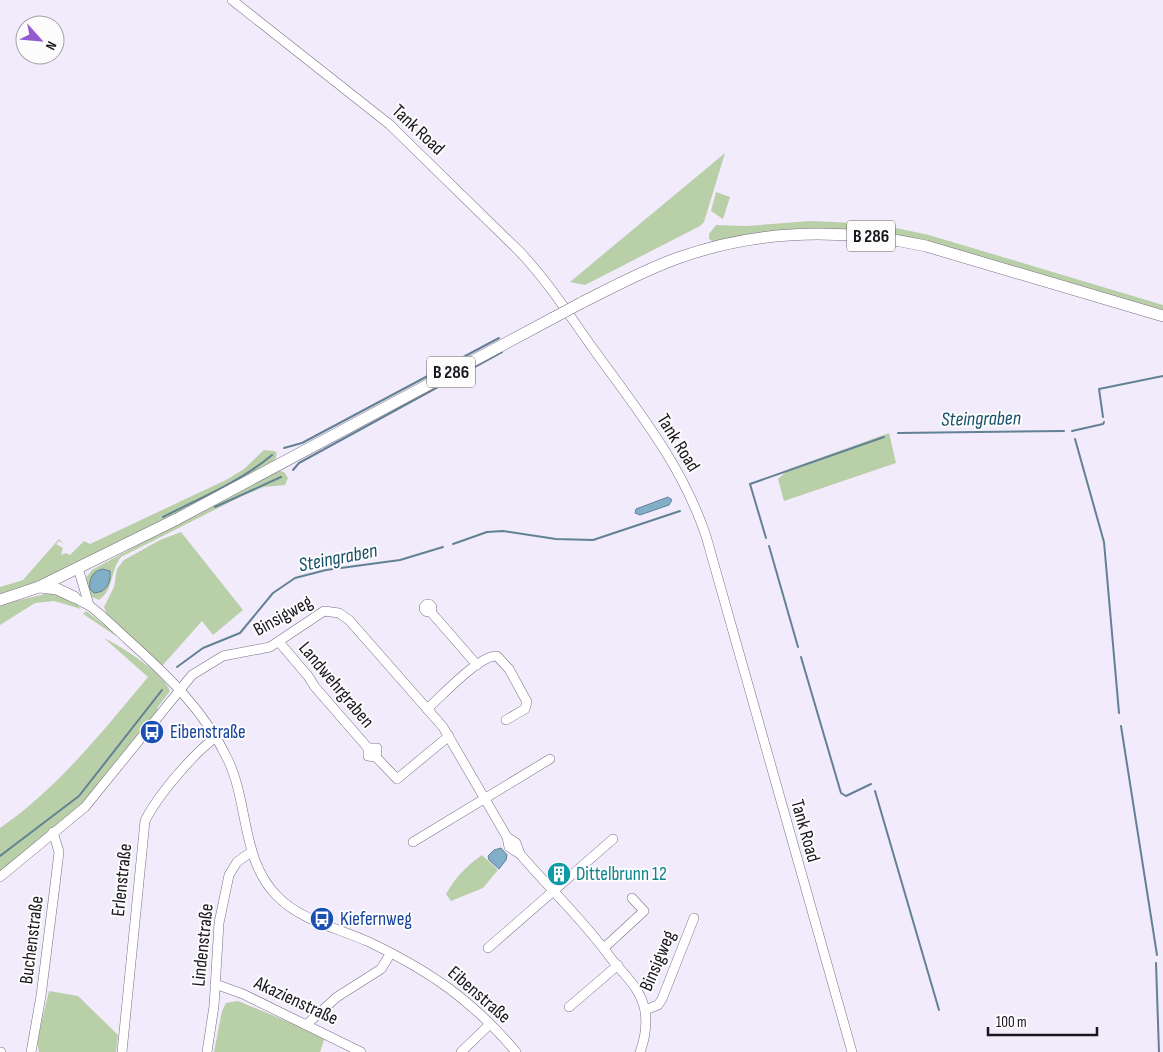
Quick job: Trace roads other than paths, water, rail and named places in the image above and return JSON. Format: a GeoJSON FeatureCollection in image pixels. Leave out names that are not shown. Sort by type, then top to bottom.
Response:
{"type":"FeatureCollection","features":[{"type":"Feature","properties":{"kind":"main road","name":"B 286"},"geometry":{"type":"LineString","coordinates":[[0,600],[39,587],[177,519],[581,303],[656,267],[709,248],[782,235],[839,233],[896,240],[926,246],[1163,316]]}},
{"type":"Feature","properties":{"kind":"main road"},"geometry":{"type":"LineString","coordinates":[[66,574],[74,597]]}},
{"type":"Feature","properties":{"kind":"main road"},"geometry":{"type":"LineString","coordinates":[[39,587],[58,589],[74,597]]}},
{"type":"Feature","properties":{"kind":"street","name":"Tank Road"},"geometry":{"type":"LineString","coordinates":[[232,0],[389,124],[526,258],[576,324],[676,466],[698,512],[706,536],[852,1052]]}},
{"type":"Feature","properties":{"kind":"street"},"geometry":{"type":"LineString","coordinates":[[78,568],[89,605]]}},
{"type":"Feature","properties":{"kind":"street","name":"Eibenstraße"},"geometry":{"type":"LineString","coordinates":[[74,597],[89,605],[162,672],[201,712],[216,737],[236,780],[251,852],[268,886],[289,906],[317,922],[391,953],[451,988],[490,1024],[516,1052]]}},
{"type":"Feature","properties":{"kind":"street","name":"Binsigweg"},"geometry":{"type":"LineString","coordinates":[[0,877],[85,807],[180,690],[199,670],[223,656],[265,649],[279,642],[324,611],[339,613],[349,620],[450,736],[507,837],[509,847],[520,854],[605,947],[635,986],[645,1010],[645,1034],[640,1052]]}},
{"type":"Feature","properties":{"kind":"street"},"geometry":{"type":"LineString","coordinates":[[430,611],[477,665]]}},
{"type":"Feature","properties":{"kind":"street","name":"Landwehrgraben"},"geometry":{"type":"LineString","coordinates":[[279,642],[368,748],[377,748],[376,756],[397,779],[450,736]]}},
{"type":"Feature","properties":{"kind":"street"},"geometry":{"type":"LineString","coordinates":[[427,709],[477,665],[490,657],[497,656],[502,658],[518,684],[527,706],[506,720]]}},
{"type":"Feature","properties":{"kind":"street","name":"Erlenstraße"},"geometry":{"type":"LineString","coordinates":[[122,1052],[145,821],[165,792],[206,744],[216,737]]}},
{"type":"Feature","properties":{"kind":"street"},"geometry":{"type":"LineString","coordinates":[[414,842],[550,759]]}},
{"type":"Feature","properties":{"kind":"street","name":"Buchenstraße"},"geometry":{"type":"LineString","coordinates":[[31,1052],[41,996],[59,852],[53,832]]}},
{"type":"Feature","properties":{"kind":"street"},"geometry":{"type":"LineString","coordinates":[[488,948],[613,839]]}},
{"type":"Feature","properties":{"kind":"street","name":"Lindenstraße"},"geometry":{"type":"LineString","coordinates":[[207,1052],[213,1021],[218,923],[229,875],[236,862],[251,852]]}},
{"type":"Feature","properties":{"kind":"street","name":"Binsigweg"},"geometry":{"type":"LineString","coordinates":[[605,947],[644,911],[632,898]]}},
{"type":"Feature","properties":{"kind":"street","name":"Binsigweg"},"geometry":{"type":"LineString","coordinates":[[645,1010],[658,1005],[662,999],[694,918]]}},
{"type":"Feature","properties":{"kind":"street"},"geometry":{"type":"LineString","coordinates":[[307,1024],[336,997],[381,968],[391,953]]}},
{"type":"Feature","properties":{"kind":"street","name":"Binsigweg"},"geometry":{"type":"LineString","coordinates":[[569,1007],[618,965]]}},
{"type":"Feature","properties":{"kind":"street","name":"Akazienstraße"},"geometry":{"type":"LineString","coordinates":[[215,984],[242,994],[307,1024],[361,1052]]}},
{"type":"Feature","properties":{"kind":"street"},"geometry":{"type":"LineString","coordinates":[[461,1052],[490,1024]]}},
{"type":"Feature","properties":{"kind":"water"},"geometry":{"type":"Polygon","coordinates":[[[668,497],[672,500],[669,505],[640,515],[635,513],[636,509],[668,497]]]}},
{"type":"Feature","properties":{"kind":"water"},"geometry":{"type":"Polygon","coordinates":[[[103,569],[110,571],[109,583],[102,591],[94,593],[90,589],[91,579],[96,572],[103,569]]]}},
{"type":"Feature","properties":{"kind":"water"},"geometry":{"type":"Polygon","coordinates":[[[501,848],[507,855],[506,860],[499,869],[489,860],[488,856],[494,850],[501,848]]]}},
{"type":"Feature","properties":{"kind":"waterway"},"geometry":{"type":"LineString","coordinates":[[284,448],[302,443],[499,338]]}},
{"type":"Feature","properties":{"kind":"waterway"},"geometry":{"type":"LineString","coordinates":[[293,470],[299,463],[502,352]]}},
{"type":"Feature","properties":{"kind":"waterway","name":"Steingraben"},"geometry":{"type":"LineString","coordinates":[[1103,417],[1099,389],[1163,376]]}},
{"type":"Feature","properties":{"kind":"waterway","name":"Steingraben"},"geometry":{"type":"LineString","coordinates":[[1072,431],[1103,424],[1104,422]]}},
{"type":"Feature","properties":{"kind":"waterway","name":"Steingraben"},"geometry":{"type":"LineString","coordinates":[[898,433],[1064,431]]}},
{"type":"Feature","properties":{"kind":"waterway","name":"Steingraben"},"geometry":{"type":"LineString","coordinates":[[766,538],[750,484],[884,437]]}},
{"type":"Feature","properties":{"kind":"waterway"},"geometry":{"type":"LineString","coordinates":[[1075,439],[1104,542],[1119,713]]}},
{"type":"Feature","properties":{"kind":"waterway"},"geometry":{"type":"LineString","coordinates":[[163,517],[233,481],[260,465],[272,455]]}},
{"type":"Feature","properties":{"kind":"waterway"},"geometry":{"type":"LineString","coordinates":[[215,507],[281,477]]}},
{"type":"Feature","properties":{"kind":"waterway","name":"Steingraben"},"geometry":{"type":"LineString","coordinates":[[453,544],[487,532],[503,531],[556,539],[593,540],[680,511]]}},
{"type":"Feature","properties":{"kind":"waterway"},"geometry":{"type":"LineString","coordinates":[[769,546],[798,647]]}},
{"type":"Feature","properties":{"kind":"waterway","name":"Steingraben"},"geometry":{"type":"LineString","coordinates":[[177,667],[203,648],[240,633],[273,593],[295,578],[326,570],[400,560],[443,547]]}},
{"type":"Feature","properties":{"kind":"waterway"},"geometry":{"type":"LineString","coordinates":[[801,657],[841,793],[846,796],[871,784]]}},
{"type":"Feature","properties":{"kind":"waterway","name":"Steingraben"},"geometry":{"type":"LineString","coordinates":[[0,856],[79,796],[162,690]]}},
{"type":"Feature","properties":{"kind":"waterway"},"geometry":{"type":"LineString","coordinates":[[1121,726],[1157,955]]}},
{"type":"Feature","properties":{"kind":"waterway"},"geometry":{"type":"LineString","coordinates":[[875,791],[939,1010]]}},
{"type":"Feature","properties":{"kind":"waterway"},"geometry":{"type":"LineString","coordinates":[[1156,963],[1159,1052]]}},
{"type":"Feature","properties":{"kind":"place","name":"Eibenstraße"},"geometry":{"type":"Point","coordinates":[152,732]}},
{"type":"Feature","properties":{"kind":"place","name":"Dittelbrunn 12"},"geometry":{"type":"Point","coordinates":[559,874]}},
{"type":"Feature","properties":{"kind":"place","name":"Kiefernweg"},"geometry":{"type":"Point","coordinates":[322,919]}}]}
